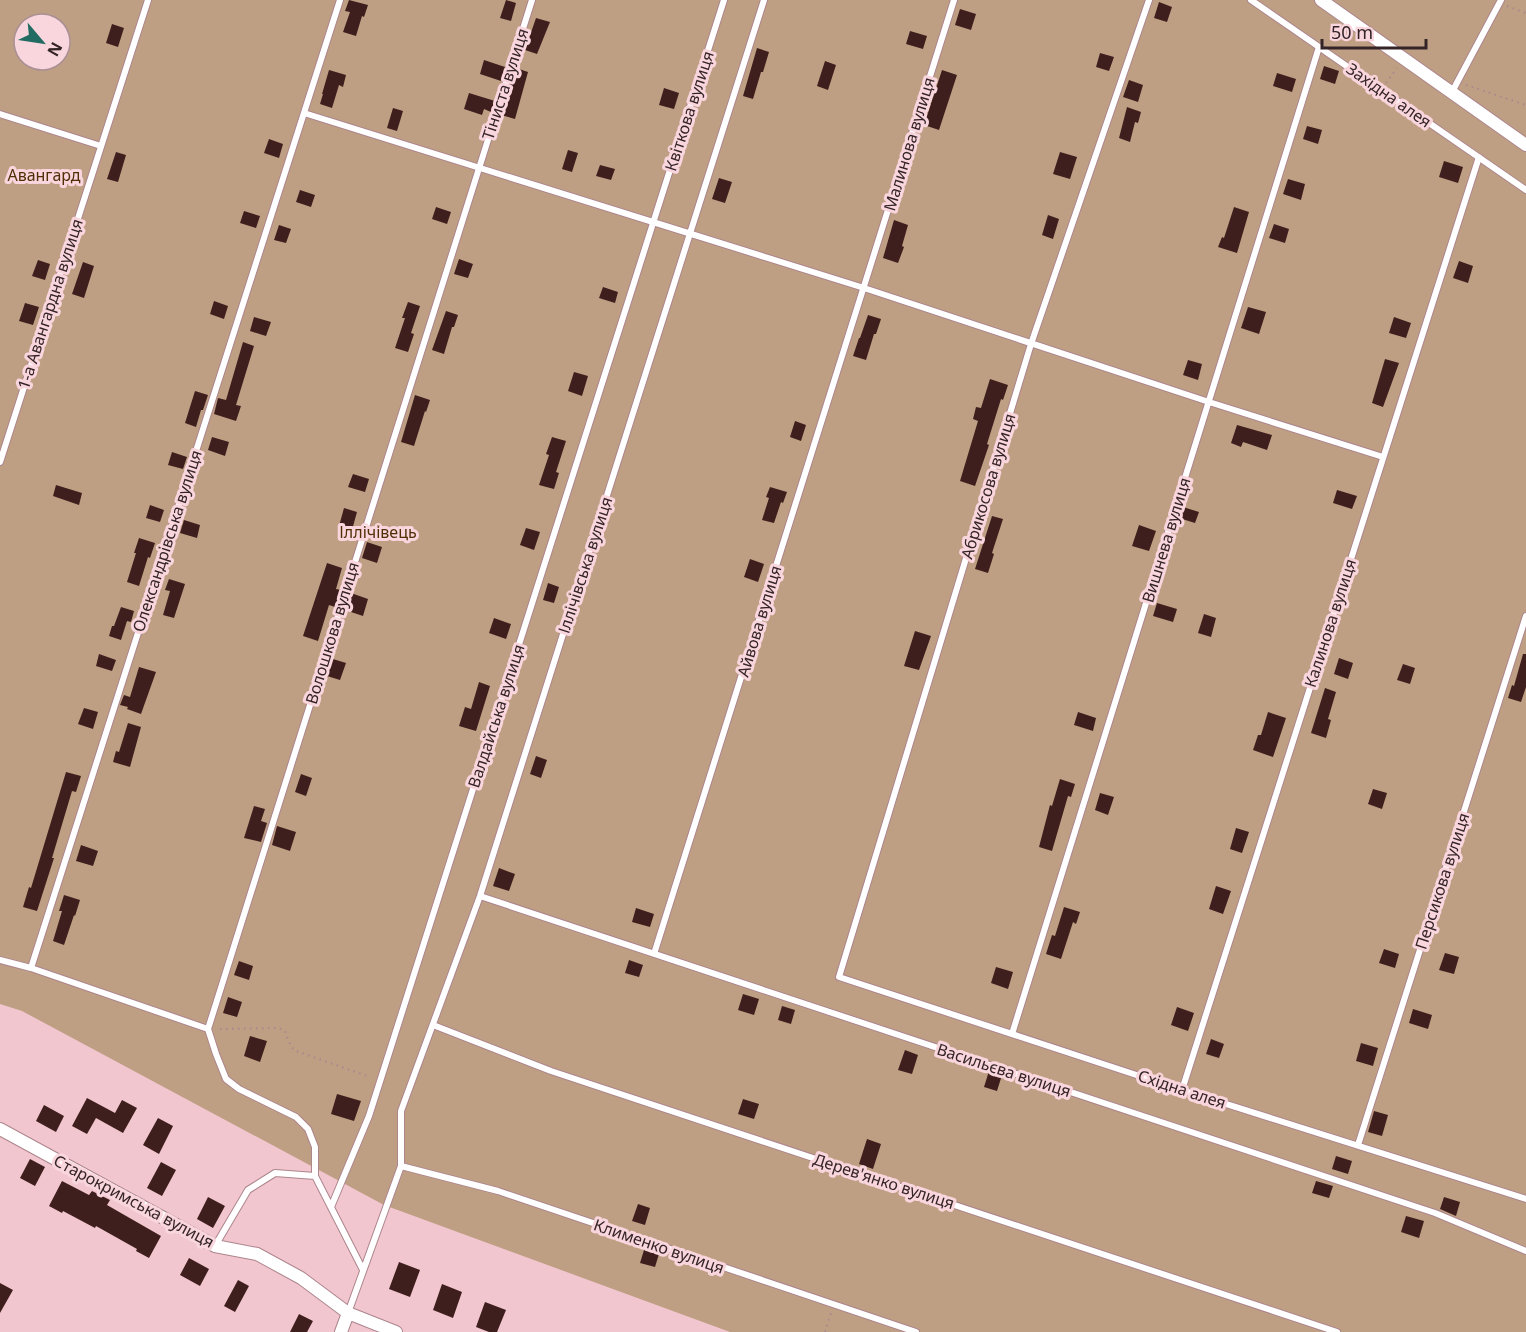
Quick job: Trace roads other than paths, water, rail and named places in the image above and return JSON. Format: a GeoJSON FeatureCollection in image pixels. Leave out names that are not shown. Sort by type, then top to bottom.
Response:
{"type":"FeatureCollection","features":[{"type":"Feature","properties":{"kind":"street"},"geometry":{"type":"LineString","coordinates":[[1322,0],[1404,59],[1454,88],[1526,145]]}},
{"type":"Feature","properties":{"kind":"street","name":"Старокримська вулиця"},"geometry":{"type":"LineString","coordinates":[[0,1129],[215,1246],[257,1254],[301,1278],[348,1313],[396,1332]]}},
{"type":"Feature","properties":{"kind":"street"},"geometry":{"type":"LineString","coordinates":[[341,1332],[348,1313]]}},
{"type":"Feature","properties":{"kind":"lane","name":"1-а Авангардна вулиця"},"geometry":{"type":"LineString","coordinates":[[0,462],[148,0]]}},
{"type":"Feature","properties":{"kind":"lane","name":"Олександрівська вулиця"},"geometry":{"type":"LineString","coordinates":[[31,968],[340,0]]}},
{"type":"Feature","properties":{"kind":"lane","name":"Тіниста вулиця"},"geometry":{"type":"LineString","coordinates":[[478,168],[532,0]]}},
{"type":"Feature","properties":{"kind":"lane","name":"Квіткова вулиця"},"geometry":{"type":"LineString","coordinates":[[653,222],[724,0]]}},
{"type":"Feature","properties":{"kind":"lane","name":"Іллічівська вулиця"},"geometry":{"type":"LineString","coordinates":[[401,1166],[401,1111],[480,896],[764,0]]}},
{"type":"Feature","properties":{"kind":"lane","name":"Малинова вулиця"},"geometry":{"type":"LineString","coordinates":[[864,288],[954,0]]}},
{"type":"Feature","properties":{"kind":"lane","name":"Абрикосова вулиця"},"geometry":{"type":"LineString","coordinates":[[839,977],[1031,344],[1149,0]]}},
{"type":"Feature","properties":{"kind":"lane","name":"Західна алея"},"geometry":{"type":"LineString","coordinates":[[1251,0],[1526,190]]}},
{"type":"Feature","properties":{"kind":"lane"},"geometry":{"type":"LineString","coordinates":[[1454,88],[1500,2]]}},
{"type":"Feature","properties":{"kind":"lane","name":"Вишнева вулиця"},"geometry":{"type":"LineString","coordinates":[[1012,1034],[1320,47]]}},
{"type":"Feature","properties":{"kind":"lane"},"geometry":{"type":"LineString","coordinates":[[304,113],[864,288],[1383,457]]}},
{"type":"Feature","properties":{"kind":"lane"},"geometry":{"type":"LineString","coordinates":[[0,114],[101,146]]}},
{"type":"Feature","properties":{"kind":"lane","name":"Калинова вулиця"},"geometry":{"type":"LineString","coordinates":[[1182,1089],[1479,157]]}},
{"type":"Feature","properties":{"kind":"lane","name":"Волошкова вулиця"},"geometry":{"type":"LineString","coordinates":[[208,1029],[478,168]]}},
{"type":"Feature","properties":{"kind":"lane","name":"Валдайська вулиця"},"geometry":{"type":"LineString","coordinates":[[331,1208],[369,1116],[653,222]]}},
{"type":"Feature","properties":{"kind":"lane","name":"Айвова вулиця"},"geometry":{"type":"LineString","coordinates":[[654,954],[864,288]]}},
{"type":"Feature","properties":{"kind":"lane","name":"Персикова вулиця"},"geometry":{"type":"LineString","coordinates":[[1358,1145],[1526,616]]}},
{"type":"Feature","properties":{"kind":"lane","name":"Васильєва вулиця"},"geometry":{"type":"LineString","coordinates":[[480,896],[1435,1213],[1526,1251]]}},
{"type":"Feature","properties":{"kind":"lane"},"geometry":{"type":"LineString","coordinates":[[0,960],[31,968],[208,1029],[226,1079],[239,1089],[296,1117],[308,1129],[315,1147],[315,1176],[363,1270]]}},
{"type":"Feature","properties":{"kind":"lane","name":"Східна алея"},"geometry":{"type":"LineString","coordinates":[[839,977],[1526,1199]]}},
{"type":"Feature","properties":{"kind":"lane","name":"Дерев'янко вулиця"},"geometry":{"type":"LineString","coordinates":[[433,1024],[551,1071],[1337,1332]]}},
{"type":"Feature","properties":{"kind":"lane"},"geometry":{"type":"LineString","coordinates":[[348,1313],[401,1166]]}},
{"type":"Feature","properties":{"kind":"lane","name":"Клименко вулиця"},"geometry":{"type":"LineString","coordinates":[[401,1166],[498,1191],[916,1332]]}},
{"type":"Feature","properties":{"kind":"lane"},"geometry":{"type":"LineString","coordinates":[[215,1246],[248,1190],[275,1173],[315,1176]]}},
{"type":"Feature","properties":{"kind":"park label","name":"Авангард"},"geometry":{"type":"Point","coordinates":[44,175]}},
{"type":"Feature","properties":{"kind":"park label","name":"Іллічівець"},"geometry":{"type":"Point","coordinates":[378,532]}}]}
